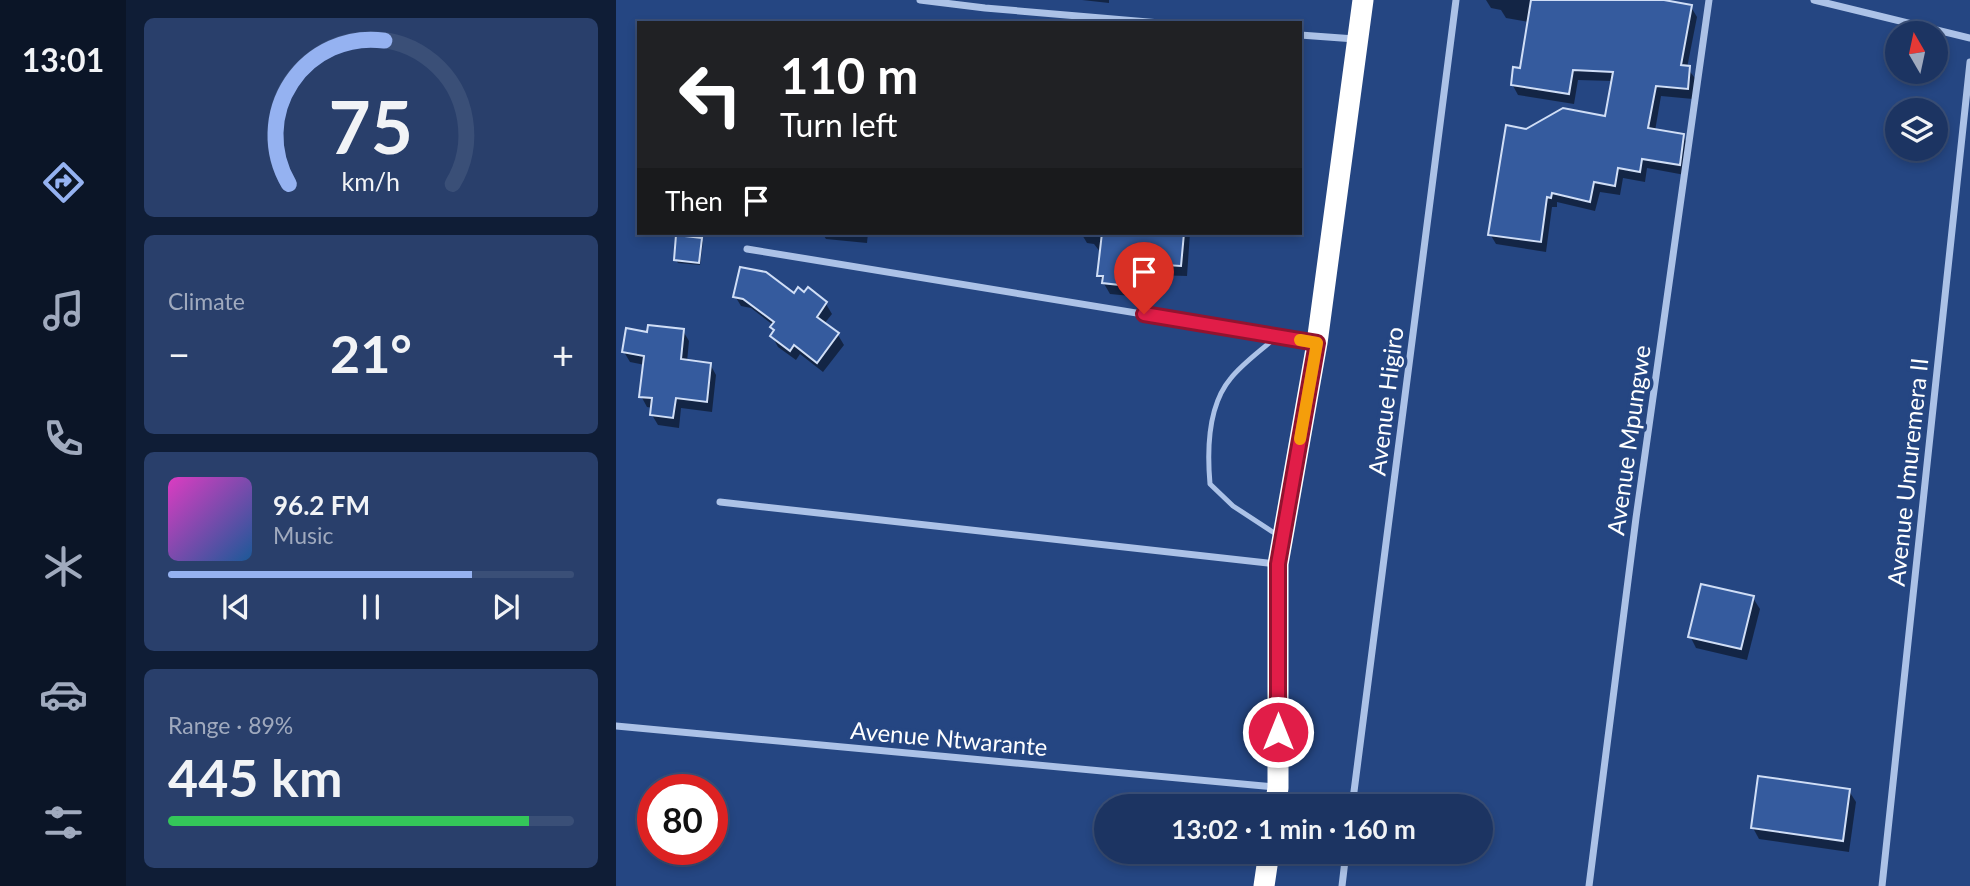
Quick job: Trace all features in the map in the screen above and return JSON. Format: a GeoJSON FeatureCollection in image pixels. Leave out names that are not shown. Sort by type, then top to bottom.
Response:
{"type":"FeatureCollection","features":[{"type":"Feature","properties":{"kind":"highway"},"geometry":{"type":"LineString","coordinates":[[1277,794],[1278,564],[1317,343],[1363,0]]}},
{"type":"Feature","properties":{"kind":"highway"},"geometry":{"type":"LineString","coordinates":[[1265,886],[1268,864]]}},
{"type":"Feature","properties":{"kind":"street"},"geometry":{"type":"LineString","coordinates":[[920,0],[985,4],[1142,21]]}},
{"type":"Feature","properties":{"kind":"street","name":"Avenue Higiro"},"geometry":{"type":"LineString","coordinates":[[1354,794],[1456,0]]}},
{"type":"Feature","properties":{"kind":"street","name":"Avenue Mpungwe"},"geometry":{"type":"LineString","coordinates":[[1589,886],[1638,505],[1709,0]]}},
{"type":"Feature","properties":{"kind":"street"},"geometry":{"type":"LineString","coordinates":[[1814,0],[1970,38]]}},
{"type":"Feature","properties":{"kind":"street"},"geometry":{"type":"LineString","coordinates":[[1302,35],[1359,40]]}},
{"type":"Feature","properties":{"kind":"street","name":"Avenue Umuremera II"},"geometry":{"type":"LineString","coordinates":[[1882,886],[1970,62]]}},
{"type":"Feature","properties":{"kind":"street"},"geometry":{"type":"LineString","coordinates":[[747,249],[1317,343]]}},
{"type":"Feature","properties":{"kind":"street"},"geometry":{"type":"LineString","coordinates":[[720,502],[1278,564]]}},
{"type":"Feature","properties":{"kind":"street","name":"Avenue Ntwarante"},"geometry":{"type":"LineString","coordinates":[[616,726],[1249,794]]}},
{"type":"Feature","properties":{"kind":"street"},"geometry":{"type":"LineString","coordinates":[[1342,886],[1345,864]]}},
{"type":"Feature","properties":{"kind":"lane"},"geometry":{"type":"LineString","coordinates":[[1276,336],[1230,379],[1212,415],[1208,457],[1210,484],[1233,506],[1283,538]]}},
{"type":"Feature","properties":{"kind":"building"},"geometry":{"type":"Polygon","coordinates":[[[1531,0],[1664,0],[1692,5],[1681,65],[1690,66],[1688,89],[1656,86],[1648,128],[1684,134],[1680,165],[1642,159],[1640,172],[1618,168],[1615,186],[1594,182],[1590,202],[1552,193],[1551,198],[1547,197],[1541,242],[1488,235],[1506,125],[1526,129],[1563,108],[1605,116],[1613,72],[1573,70],[1569,94],[1511,85],[1513,67],[1520,68],[1531,0]]]}},
{"type":"Feature","properties":{"kind":"building"},"geometry":{"type":"Polygon","coordinates":[[[676,235],[702,238],[699,263],[674,260],[676,235]]]}},
{"type":"Feature","properties":{"kind":"building"},"geometry":{"type":"Polygon","coordinates":[[[1102,235],[1184,235],[1181,266],[1149,264],[1147,288],[1102,283],[1103,276],[1097,276],[1102,235]]]}},
{"type":"Feature","properties":{"kind":"building"},"geometry":{"type":"Polygon","coordinates":[[[740,267],[766,272],[794,293],[798,287],[804,292],[808,287],[827,302],[817,317],[839,333],[817,363],[794,345],[790,351],[770,336],[774,330],[770,327],[774,322],[743,299],[733,297],[740,267]]]}},
{"type":"Feature","properties":{"kind":"building"},"geometry":{"type":"Polygon","coordinates":[[[648,325],[684,329],[681,359],[711,363],[707,402],[676,398],[673,418],[650,415],[652,398],[639,397],[644,356],[622,352],[626,328],[647,332],[648,325]]]}},
{"type":"Feature","properties":{"kind":"building"},"geometry":{"type":"Polygon","coordinates":[[[1701,584],[1754,596],[1741,649],[1688,637],[1701,584]]]}},
{"type":"Feature","properties":{"kind":"building"},"geometry":{"type":"Polygon","coordinates":[[[1758,776],[1850,789],[1843,841],[1751,828],[1758,776]]]}},
{"type":"Feature","properties":{"kind":"slow traffic"},"geometry":{"type":"LineString","coordinates":[[1300,340],[1317,343],[1300,439]]}},
{"type":"Feature","properties":{"kind":"route"},"geometry":{"type":"LineString","coordinates":[[1144,314],[1317,343],[1278,564],[1278,732]]}}]}
